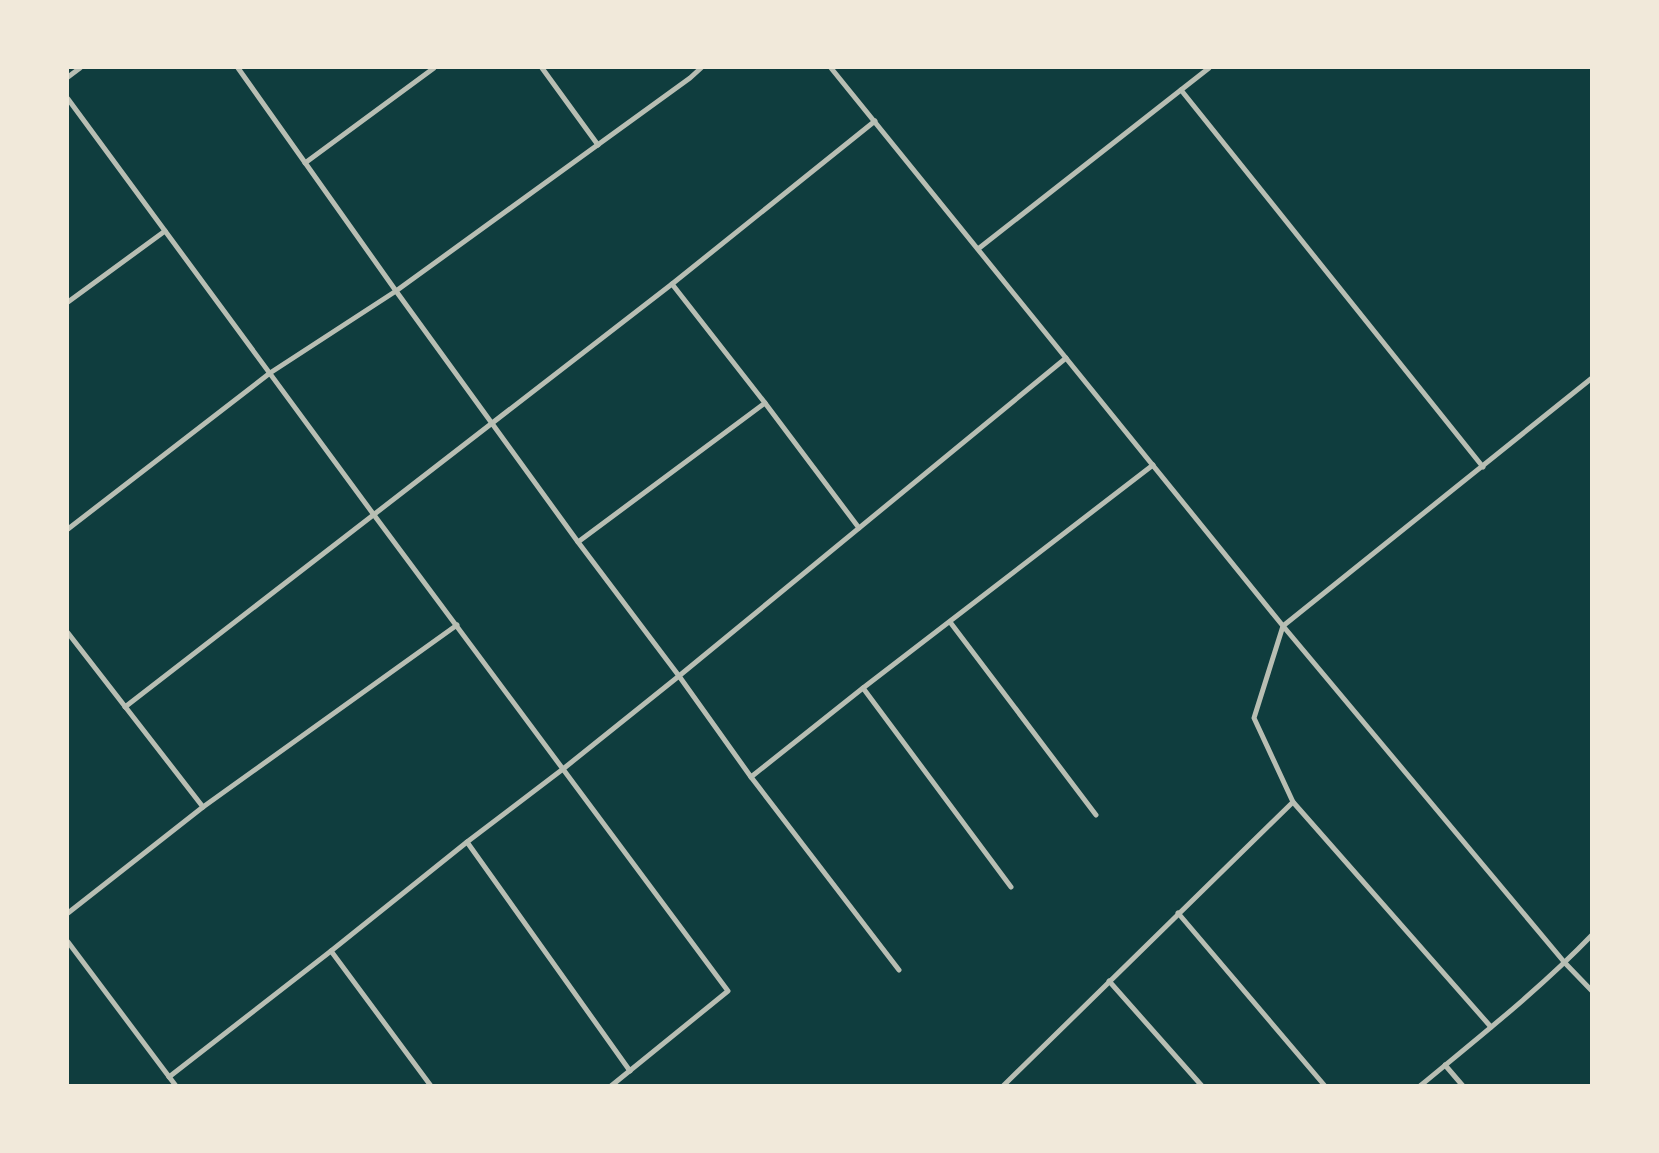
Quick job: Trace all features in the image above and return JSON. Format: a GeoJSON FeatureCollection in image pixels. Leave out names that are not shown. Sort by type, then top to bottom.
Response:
{"type":"FeatureCollection","features":[{"type":"Feature","properties":{"kind":"street"},"geometry":{"type":"LineString","coordinates":[[68,77],[80,68]]}},
{"type":"Feature","properties":{"kind":"street"},"geometry":{"type":"LineString","coordinates":[[238,68],[491,424],[679,676],[751,777],[899,970]]}},
{"type":"Feature","properties":{"kind":"street"},"geometry":{"type":"LineString","coordinates":[[305,163],[434,68]]}},
{"type":"Feature","properties":{"kind":"street"},"geometry":{"type":"LineString","coordinates":[[542,68],[598,145]]}},
{"type":"Feature","properties":{"kind":"street"},"geometry":{"type":"LineString","coordinates":[[68,529],[270,373],[396,291],[690,78],[701,68]]}},
{"type":"Feature","properties":{"kind":"street"},"geometry":{"type":"LineString","coordinates":[[831,68],[1284,626],[1565,963],[1592,991]]}},
{"type":"Feature","properties":{"kind":"street"},"geometry":{"type":"LineString","coordinates":[[978,249],[1209,68]]}},
{"type":"Feature","properties":{"kind":"street"},"geometry":{"type":"LineString","coordinates":[[1181,90],[1483,467]]}},
{"type":"Feature","properties":{"kind":"street"},"geometry":{"type":"LineString","coordinates":[[68,99],[728,991],[610,1086]]}},
{"type":"Feature","properties":{"kind":"street"},"geometry":{"type":"LineString","coordinates":[[125,707],[672,284],[875,121]]}},
{"type":"Feature","properties":{"kind":"street"},"geometry":{"type":"LineString","coordinates":[[68,302],[166,231]]}},
{"type":"Feature","properties":{"kind":"street"},"geometry":{"type":"LineString","coordinates":[[672,284],[766,403],[859,528]]}},
{"type":"Feature","properties":{"kind":"street"},"geometry":{"type":"LineString","coordinates":[[169,1077],[467,842],[563,769],[1066,358]]}},
{"type":"Feature","properties":{"kind":"street"},"geometry":{"type":"LineString","coordinates":[[1491,1027],[1293,802],[1254,718],[1284,626],[1592,378]]}},
{"type":"Feature","properties":{"kind":"street"},"geometry":{"type":"LineString","coordinates":[[578,542],[766,403]]}},
{"type":"Feature","properties":{"kind":"street"},"geometry":{"type":"LineString","coordinates":[[751,777],[863,688],[1153,465]]}},
{"type":"Feature","properties":{"kind":"street"},"geometry":{"type":"LineString","coordinates":[[950,622],[1096,815]]}},
{"type":"Feature","properties":{"kind":"street"},"geometry":{"type":"LineString","coordinates":[[68,913],[203,806],[457,625]]}},
{"type":"Feature","properties":{"kind":"street"},"geometry":{"type":"LineString","coordinates":[[68,633],[203,806]]}},
{"type":"Feature","properties":{"kind":"street"},"geometry":{"type":"LineString","coordinates":[[863,688],[1011,887]]}},
{"type":"Feature","properties":{"kind":"street"},"geometry":{"type":"LineString","coordinates":[[1003,1086],[1108,981],[1293,802]]}},
{"type":"Feature","properties":{"kind":"street"},"geometry":{"type":"LineString","coordinates":[[467,842],[630,1071]]}},
{"type":"Feature","properties":{"kind":"street"},"geometry":{"type":"LineString","coordinates":[[1178,913],[1325,1086]]}},
{"type":"Feature","properties":{"kind":"street"},"geometry":{"type":"LineString","coordinates":[[1420,1086],[1565,963],[1592,935]]}},
{"type":"Feature","properties":{"kind":"street"},"geometry":{"type":"LineString","coordinates":[[68,942],[176,1086]]}},
{"type":"Feature","properties":{"kind":"street"},"geometry":{"type":"LineString","coordinates":[[331,951],[431,1086]]}},
{"type":"Feature","properties":{"kind":"street"},"geometry":{"type":"LineString","coordinates":[[1108,981],[1202,1086]]}},
{"type":"Feature","properties":{"kind":"street"},"geometry":{"type":"LineString","coordinates":[[1444,1065],[1463,1086]]}}]}
